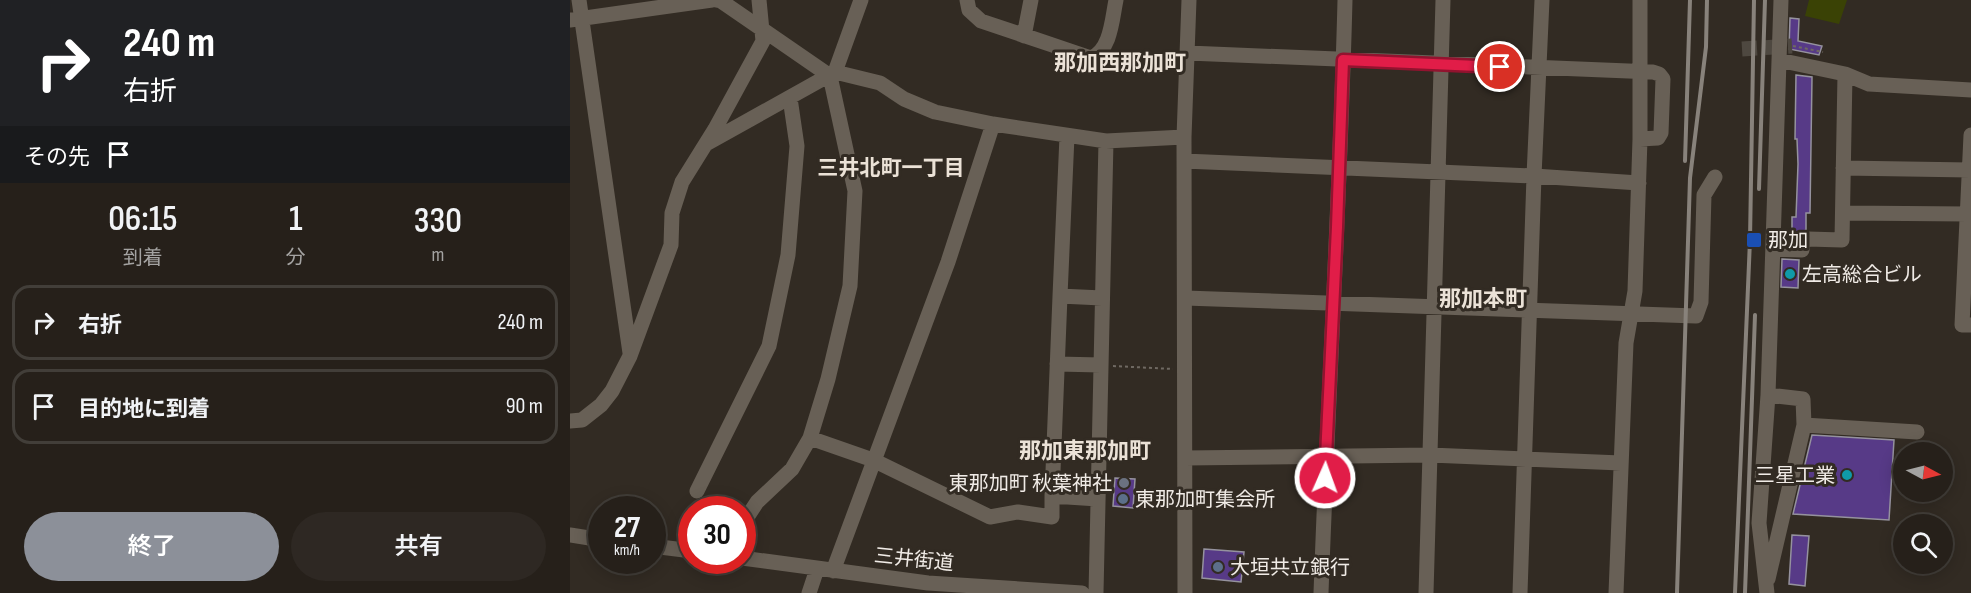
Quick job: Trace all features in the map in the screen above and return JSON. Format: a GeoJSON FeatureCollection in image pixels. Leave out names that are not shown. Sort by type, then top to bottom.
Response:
{"type":"FeatureCollection","features":[{"type":"Feature","properties":{"kind":"street"},"geometry":{"type":"LineString","coordinates":[[579,0],[576,19],[630,356]]}},
{"type":"Feature","properties":{"kind":"street"},"geometry":{"type":"LineString","coordinates":[[576,19],[714,0],[721,1],[833,74],[880,83],[904,99],[935,112],[993,124],[1106,141],[1184,137]]}},
{"type":"Feature","properties":{"kind":"street"},"geometry":{"type":"LineString","coordinates":[[570,421],[582,420],[601,405],[612,391],[630,356],[670,245],[672,213],[682,182],[715,129],[763,41],[764,30],[759,0]]}},
{"type":"Feature","properties":{"kind":"street"},"geometry":{"type":"LineString","coordinates":[[756,504],[792,469],[810,438],[828,379],[850,286],[855,191],[833,74],[861,0]]}},
{"type":"Feature","properties":{"kind":"street"},"geometry":{"type":"LineString","coordinates":[[967,0],[969,10],[981,21],[1091,58],[1099,55],[1105,46],[1116,0]]}},
{"type":"Feature","properties":{"kind":"street"},"geometry":{"type":"LineString","coordinates":[[1024,36],[1031,0]]}},
{"type":"Feature","properties":{"kind":"street"},"geometry":{"type":"LineString","coordinates":[[1185,593],[1184,137],[1189,0]]}},
{"type":"Feature","properties":{"kind":"street"},"geometry":{"type":"LineString","coordinates":[[1321,593],[1345,0]]}},
{"type":"Feature","properties":{"kind":"street"},"geometry":{"type":"LineString","coordinates":[[1426,593],[1443,0]]}},
{"type":"Feature","properties":{"kind":"street"},"geometry":{"type":"LineString","coordinates":[[1520,593],[1542,0]]}},
{"type":"Feature","properties":{"kind":"street"},"geometry":{"type":"LineString","coordinates":[[1616,593],[1626,343],[1629,315],[1635,291],[1640,139],[1640,0]]}},
{"type":"Feature","properties":{"kind":"street"},"geometry":{"type":"LineString","coordinates":[[1767,589],[1759,523],[1768,395],[1781,0]]}},
{"type":"Feature","properties":{"kind":"street"},"geometry":{"type":"LineString","coordinates":[[1188,53],[1653,72],[1659,74],[1663,80],[1661,134],[1658,138],[1640,139]]}},
{"type":"Feature","properties":{"kind":"street"},"geometry":{"type":"LineString","coordinates":[[1779,60],[1845,74],[1869,84],[1971,90]]}},
{"type":"Feature","properties":{"kind":"street"},"geometry":{"type":"LineString","coordinates":[[703,146],[833,74]]}},
{"type":"Feature","properties":{"kind":"street"},"geometry":{"type":"LineString","coordinates":[[1773,249],[1802,250],[1802,244],[1808,239],[1842,240],[1845,74]]}},
{"type":"Feature","properties":{"kind":"street"},"geometry":{"type":"LineString","coordinates":[[697,491],[769,346],[788,255],[797,146],[790,98]]}},
{"type":"Feature","properties":{"kind":"street"},"geometry":{"type":"LineString","coordinates":[[833,571],[948,262],[993,124]]}},
{"type":"Feature","properties":{"kind":"street"},"geometry":{"type":"LineString","coordinates":[[1971,135],[1962,324],[1971,325]]}},
{"type":"Feature","properties":{"kind":"street"},"geometry":{"type":"LineString","coordinates":[[810,438],[873,460],[990,517],[1018,512],[1052,517],[1067,136]]}},
{"type":"Feature","properties":{"kind":"street"},"geometry":{"type":"LineString","coordinates":[[1096,593],[1106,141]]}},
{"type":"Feature","properties":{"kind":"street"},"geometry":{"type":"LineString","coordinates":[[1184,161],[1534,176],[1639,183]]}},
{"type":"Feature","properties":{"kind":"street"},"geometry":{"type":"LineString","coordinates":[[1843,168],[1970,170]]}},
{"type":"Feature","properties":{"kind":"street"},"geometry":{"type":"LineString","coordinates":[[1185,298],[1696,316],[1701,303],[1704,195],[1715,177]]}},
{"type":"Feature","properties":{"kind":"street"},"geometry":{"type":"LineString","coordinates":[[1843,213],[1968,214]]}},
{"type":"Feature","properties":{"kind":"street"},"geometry":{"type":"LineString","coordinates":[[1060,296],[1102,298]]}},
{"type":"Feature","properties":{"kind":"street"},"geometry":{"type":"LineString","coordinates":[[1057,364],[1101,365]]}},
{"type":"Feature","properties":{"kind":"street"},"geometry":{"type":"LineString","coordinates":[[1767,589],[1804,425],[1803,399],[1768,395]]}},
{"type":"Feature","properties":{"kind":"street"},"geometry":{"type":"LineString","coordinates":[[1804,425],[1917,432]]}},
{"type":"Feature","properties":{"kind":"street"},"geometry":{"type":"LineString","coordinates":[[1185,458],[1430,455],[1621,463]]}},
{"type":"Feature","properties":{"kind":"street"},"geometry":{"type":"LineString","coordinates":[[1052,496],[1098,499]]}},
{"type":"Feature","properties":{"kind":"street"},"geometry":{"type":"LineString","coordinates":[[570,535],[588,538]]}},
{"type":"Feature","properties":{"kind":"street","name":"三井街道"},"geometry":{"type":"LineString","coordinates":[[756,560],[925,588],[1082,593]]}},
{"type":"Feature","properties":{"kind":"street"},"geometry":{"type":"LineString","coordinates":[[809,593],[817,569]]}},
{"type":"Feature","properties":{"kind":"path"},"geometry":{"type":"LineString","coordinates":[[1792,46],[1823,52]]}},
{"type":"Feature","properties":{"kind":"path"},"geometry":{"type":"LineString","coordinates":[[1101,365],[1185,370]]}},
{"type":"Feature","properties":{"kind":"path"},"geometry":{"type":"LineString","coordinates":[[1133,491],[1185,493]]}},
{"type":"Feature","properties":{"kind":"green space"},"geometry":{"type":"Polygon","coordinates":[[[1809,0],[1847,0],[1839,24],[1805,16],[1809,0]]]}},
{"type":"Feature","properties":{"kind":"building"},"geometry":{"type":"Polygon","coordinates":[[[1790,18],[1799,19],[1798,41],[1822,46],[1819,55],[1789,49],[1790,18]]]}},
{"type":"Feature","properties":{"kind":"building"},"geometry":{"type":"Polygon","coordinates":[[[1796,75],[1812,77],[1810,213],[1806,213],[1806,230],[1792,236],[1792,217],[1796,217],[1798,164],[1797,139],[1795,139],[1796,75]]]}},
{"type":"Feature","properties":{"kind":"building","name":"左高総合ビル"},"geometry":{"type":"Polygon","coordinates":[[[1782,259],[1799,260],[1798,288],[1781,287],[1782,259]]]}},
{"type":"Feature","properties":{"kind":"building","name":"三星工業"},"geometry":{"type":"Polygon","coordinates":[[[1812,435],[1894,440],[1889,520],[1793,514],[1812,435]]]}},
{"type":"Feature","properties":{"kind":"building"},"geometry":{"type":"Polygon","coordinates":[[[1115,478],[1135,479],[1133,508],[1113,506],[1115,478]]]}},
{"type":"Feature","properties":{"kind":"building"},"geometry":{"type":"Polygon","coordinates":[[[1792,535],[1809,536],[1805,586],[1789,584],[1792,535]]]}},
{"type":"Feature","properties":{"kind":"building"},"geometry":{"type":"Polygon","coordinates":[[[1204,549],[1244,552],[1241,582],[1202,578],[1204,549]]]}},
{"type":"Feature","properties":{"kind":"tunnel"},"geometry":{"type":"LineString","coordinates":[[1742,49],[1792,46]]}},
{"type":"Feature","properties":{"kind":"railway"},"geometry":{"type":"LineString","coordinates":[[1685,161],[1690,0]]}},
{"type":"Feature","properties":{"kind":"railway"},"geometry":{"type":"LineString","coordinates":[[1677,593],[1690,178],[1706,47],[1707,0]]}},
{"type":"Feature","properties":{"kind":"railway"},"geometry":{"type":"LineString","coordinates":[[1735,593],[1750,240],[1754,0]]}},
{"type":"Feature","properties":{"kind":"railway"},"geometry":{"type":"LineString","coordinates":[[1759,189],[1765,0]]}},
{"type":"Feature","properties":{"kind":"railway"},"geometry":{"type":"LineString","coordinates":[[1745,593],[1755,315]]}},
{"type":"Feature","properties":{"kind":"place","name":"那加"},"geometry":{"type":"Point","coordinates":[1754,240]}},
{"type":"Feature","properties":{"kind":"place","name":"左高総合ビル"},"geometry":{"type":"Point","coordinates":[1790,274]}},
{"type":"Feature","properties":{"kind":"place","name":"三星工業"},"geometry":{"type":"Point","coordinates":[1847,475]}},
{"type":"Feature","properties":{"kind":"place","name":"東那加町 秋葉神社"},"geometry":{"type":"Point","coordinates":[1124,483]}},
{"type":"Feature","properties":{"kind":"place","name":"東那加町集会所"},"geometry":{"type":"Point","coordinates":[1123,499]}},
{"type":"Feature","properties":{"kind":"place","name":"大垣共立銀行"},"geometry":{"type":"Point","coordinates":[1218,567]}},
{"type":"Feature","properties":{"kind":"district","name":"那加西那加町"},"geometry":{"type":"Point","coordinates":[1120,62]}},
{"type":"Feature","properties":{"kind":"district","name":"三井北町一丁目"},"geometry":{"type":"Point","coordinates":[891,168]}},
{"type":"Feature","properties":{"kind":"district","name":"那加本町"},"geometry":{"type":"Point","coordinates":[1483,298]}},
{"type":"Feature","properties":{"kind":"district","name":"那加東那加町"},"geometry":{"type":"Point","coordinates":[1085,450]}},
{"type":"Feature","properties":{"kind":"route"},"geometry":{"type":"LineString","coordinates":[[1325,478],[1343,60],[1500,67]]}}]}
